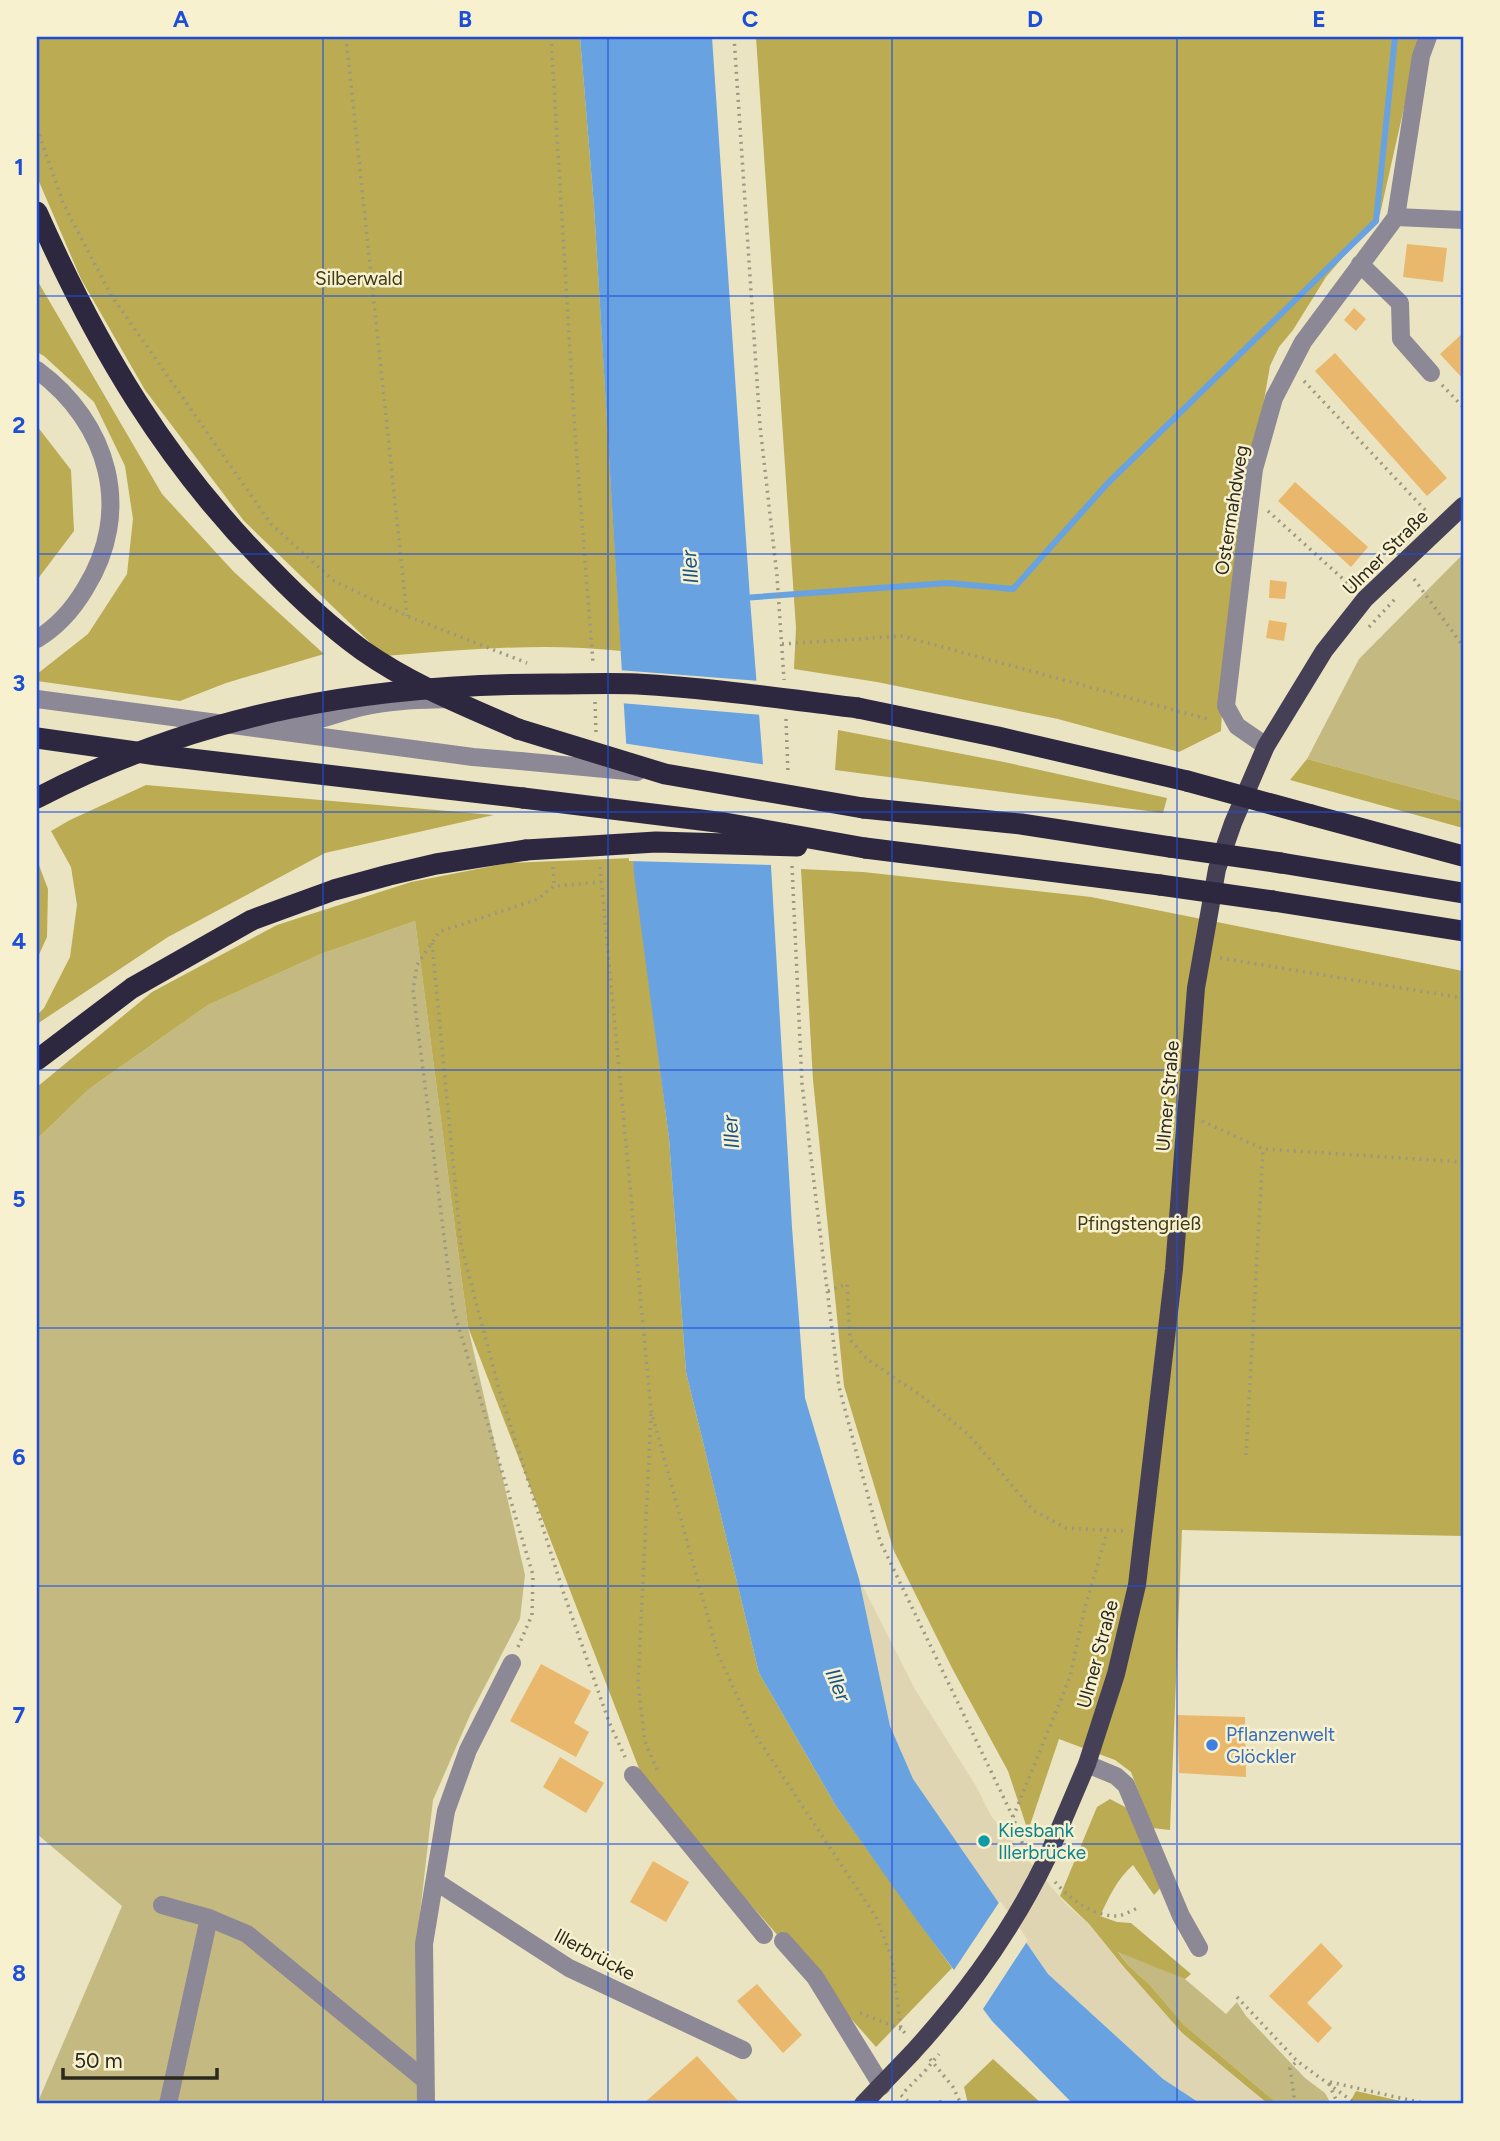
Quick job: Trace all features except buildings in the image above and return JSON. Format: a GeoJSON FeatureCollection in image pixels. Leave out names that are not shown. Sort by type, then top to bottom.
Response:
{"type":"FeatureCollection","features":[{"type":"Feature","properties":{"kind":"highway"},"geometry":{"type":"LineString","coordinates":[[37,212],[70,287],[121,379],[169,452],[208,501],[243,542],[326,621],[362,650],[411,680],[518,729],[665,774],[863,808],[1021,824],[1463,893]]}},
{"type":"Feature","properties":{"kind":"highway"},"geometry":{"type":"LineString","coordinates":[[37,798],[72,780],[173,739],[244,718],[381,692],[478,684],[637,684],[768,696],[858,708],[998,737],[1187,781],[1463,856]]}},
{"type":"Feature","properties":{"kind":"highway"},"geometry":{"type":"LineString","coordinates":[[37,738],[725,823],[865,848],[1160,885],[1463,931]]}},
{"type":"Feature","properties":{"kind":"highway"},"geometry":{"type":"LineString","coordinates":[[37,1060],[132,988],[252,920],[334,890],[388,875],[436,863],[527,849],[656,842],[865,848]]}},
{"type":"Feature","properties":{"kind":"main road","name":"Ulmer Straße"},"geometry":{"type":"LineString","coordinates":[[915,2048],[975,1979],[1010,1928],[1087,1764],[1116,1674],[1137,1585],[1144,1530],[1174,1269],[1196,988],[1210,956],[1217,869],[1233,823],[1266,746],[1324,651],[1365,599],[1463,506]]}},
{"type":"Feature","properties":{"kind":"main road"},"geometry":{"type":"LineString","coordinates":[[863,2104],[915,2048]]}},
{"type":"Feature","properties":{"kind":"street","name":"Ostermahdweg"},"geometry":{"type":"LineString","coordinates":[[1237,726],[1226,706],[1254,469],[1274,398],[1303,342],[1396,217],[1420,56],[1428,37]]}},
{"type":"Feature","properties":{"kind":"street"},"geometry":{"type":"LineString","coordinates":[[1396,217],[1463,220]]}},
{"type":"Feature","properties":{"kind":"street"},"geometry":{"type":"LineString","coordinates":[[1360,264],[1400,303],[1401,339],[1431,373]]}},
{"type":"Feature","properties":{"kind":"street"},"geometry":{"type":"LineString","coordinates":[[37,370],[65,394],[90,427],[108,472],[111,503],[102,555],[91,580],[54,628],[37,639]]}},
{"type":"Feature","properties":{"kind":"street"},"geometry":{"type":"LineString","coordinates":[[37,699],[473,757],[665,774]]}},
{"type":"Feature","properties":{"kind":"street"},"geometry":{"type":"LineString","coordinates":[[246,727],[290,726],[392,701],[451,699]]}},
{"type":"Feature","properties":{"kind":"street"},"geometry":{"type":"LineString","coordinates":[[1237,726],[1266,746]]}},
{"type":"Feature","properties":{"kind":"street"},"geometry":{"type":"LineString","coordinates":[[426,2104],[424,1944],[446,1811],[468,1750],[512,1663]]}},
{"type":"Feature","properties":{"kind":"street"},"geometry":{"type":"LineString","coordinates":[[1087,1764],[1116,1776],[1126,1785],[1181,1916],[1199,1948]]}},
{"type":"Feature","properties":{"kind":"street"},"geometry":{"type":"LineString","coordinates":[[633,1775],[764,1935]]}},
{"type":"Feature","properties":{"kind":"street","name":"Illerbrücke"},"geometry":{"type":"LineString","coordinates":[[435,1881],[569,1968],[743,2050]]}},
{"type":"Feature","properties":{"kind":"street"},"geometry":{"type":"LineString","coordinates":[[162,1905],[209,1918],[247,1934],[425,2080]]}},
{"type":"Feature","properties":{"kind":"street"},"geometry":{"type":"LineString","coordinates":[[168,2104],[209,1918]]}},
{"type":"Feature","properties":{"kind":"street"},"geometry":{"type":"LineString","coordinates":[[783,1941],[815,1977],[882,2086]]}},
{"type":"Feature","properties":{"kind":"path"},"geometry":{"type":"LineString","coordinates":[[346,37],[407,617]]}},
{"type":"Feature","properties":{"kind":"path"},"geometry":{"type":"LineString","coordinates":[[551,37],[575,433],[593,665]]}},
{"type":"Feature","properties":{"kind":"path"},"geometry":{"type":"LineString","coordinates":[[734,37],[761,426],[777,576],[784,685]]}},
{"type":"Feature","properties":{"kind":"path"},"geometry":{"type":"LineString","coordinates":[[37,128],[62,203],[111,295],[271,524],[334,581],[407,617],[529,664]]}},
{"type":"Feature","properties":{"kind":"path"},"geometry":{"type":"LineString","coordinates":[[1290,367],[1423,508]]}},
{"type":"Feature","properties":{"kind":"path"},"geometry":{"type":"LineString","coordinates":[[1431,373],[1463,407]]}},
{"type":"Feature","properties":{"kind":"path"},"geometry":{"type":"LineString","coordinates":[[1250,505],[1273,513],[1349,585]]}},
{"type":"Feature","properties":{"kind":"path"},"geometry":{"type":"LineString","coordinates":[[1402,563],[1463,646]]}},
{"type":"Feature","properties":{"kind":"path"},"geometry":{"type":"LineString","coordinates":[[1405,588],[1414,579]]}},
{"type":"Feature","properties":{"kind":"path"},"geometry":{"type":"LineString","coordinates":[[1362,636],[1396,598]]}},
{"type":"Feature","properties":{"kind":"path"},"geometry":{"type":"LineString","coordinates":[[782,644],[902,636],[1146,704],[1237,726]]}},
{"type":"Feature","properties":{"kind":"path"},"geometry":{"type":"LineString","coordinates":[[785,712],[788,781]]}},
{"type":"Feature","properties":{"kind":"path"},"geometry":{"type":"LineString","coordinates":[[792,864],[802,1084],[839,1387],[880,1541],[1013,1816],[1023,1845],[1040,1868],[1086,1908],[1118,1916],[1138,1908]]}},
{"type":"Feature","properties":{"kind":"path"},"geometry":{"type":"LineString","coordinates":[[512,1663],[532,1615],[533,1575],[453,1308],[413,990],[417,965],[439,932],[538,899],[554,886],[601,882],[651,1410],[638,1683],[645,1742],[663,1784]]}},
{"type":"Feature","properties":{"kind":"path"},"geometry":{"type":"LineString","coordinates":[[432,943],[461,1245],[499,1389],[563,1591],[609,1722],[633,1775]]}},
{"type":"Feature","properties":{"kind":"path"},"geometry":{"type":"LineString","coordinates":[[1210,956],[1216,970]]}},
{"type":"Feature","properties":{"kind":"path"},"geometry":{"type":"LineString","coordinates":[[1210,956],[1463,998]]}},
{"type":"Feature","properties":{"kind":"path"},"geometry":{"type":"LineString","coordinates":[[1186,1118],[1199,1120],[1263,1149],[1463,1162]]}},
{"type":"Feature","properties":{"kind":"path"},"geometry":{"type":"LineString","coordinates":[[1246,1455],[1263,1149]]}},
{"type":"Feature","properties":{"kind":"path"},"geometry":{"type":"LineString","coordinates":[[827,1291],[847,1284],[850,1339],[867,1359],[923,1397],[969,1434],[1033,1510],[1066,1528],[1107,1532],[1144,1530]]}},
{"type":"Feature","properties":{"kind":"path"},"geometry":{"type":"LineString","coordinates":[[651,1410],[718,1654],[754,1733],[876,1917],[892,1959],[901,2029],[915,2048],[942,2070],[961,2104]]}},
{"type":"Feature","properties":{"kind":"path"},"geometry":{"type":"LineString","coordinates":[[1013,1816],[1070,1677],[1084,1611],[1107,1532]]}},
{"type":"Feature","properties":{"kind":"path"},"geometry":{"type":"LineString","coordinates":[[1237,1997],[1297,2061],[1356,2104]]}},
{"type":"Feature","properties":{"kind":"path"},"geometry":{"type":"LineString","coordinates":[[832,2002],[901,2029]]}},
{"type":"Feature","properties":{"kind":"path"},"geometry":{"type":"LineString","coordinates":[[1291,2104],[1294,2096],[1290,2068],[1297,2061]]}},
{"type":"Feature","properties":{"kind":"path"},"geometry":{"type":"LineString","coordinates":[[911,2104],[901,2095],[925,2071]]}},
{"type":"Feature","properties":{"kind":"path"},"geometry":{"type":"LineString","coordinates":[[1328,2082],[1338,2104]]}},
{"type":"Feature","properties":{"kind":"path"},"geometry":{"type":"LineString","coordinates":[[1328,2082],[1427,2104]]}},
{"type":"Feature","properties":{"kind":"path"},"geometry":{"type":"LineString","coordinates":[[933,2104],[943,2101],[948,2104]]}},
{"type":"Feature","properties":{"kind":"shaded area"},"geometry":{"type":"Polygon","coordinates":[[[1463,554],[1463,801],[1307,759],[1359,659],[1463,554]]]}},
{"type":"Feature","properties":{"kind":"shaded area"},"geometry":{"type":"Polygon","coordinates":[[[415,921],[468,1327],[525,1575],[520,1619],[471,1713],[433,1800],[417,1940],[420,2104],[37,2104],[122,1906],[37,1834],[37,1139],[89,1089],[208,1005],[321,954],[415,921]]]}},
{"type":"Feature","properties":{"kind":"shaded area"},"geometry":{"type":"Polygon","coordinates":[[[1117,1950],[1185,1979],[1226,2014],[1237,2002],[1246,2016],[1305,2078],[1325,2093],[1331,2104],[1278,2104],[1184,2025],[1117,1950]]]}},
{"type":"Feature","properties":{"kind":"green space","name":"Silberwald"},"geometry":{"type":"Polygon","coordinates":[[[37,37],[580,37],[594,206],[621,651],[532,647],[384,656],[244,521],[145,390],[81,279],[37,177],[37,37]]]}},
{"type":"Feature","properties":{"kind":"green space"},"geometry":{"type":"Polygon","coordinates":[[[756,37],[1420,37],[1380,214],[1326,277],[1293,330],[1279,347],[1270,366],[1246,503],[1223,691],[1221,731],[1179,752],[1058,719],[877,682],[794,669],[796,628],[756,37]]]}},
{"type":"Feature","properties":{"kind":"green space"},"geometry":{"type":"Polygon","coordinates":[[[37,280],[162,494],[234,572],[324,654],[226,683],[180,701],[37,681],[37,674],[88,634],[127,574],[133,519],[125,466],[94,402],[37,352],[37,280]]]}},
{"type":"Feature","properties":{"kind":"green space"},"geometry":{"type":"Polygon","coordinates":[[[37,426],[71,470],[74,531],[37,580],[37,426]]]}},
{"type":"Feature","properties":{"kind":"green space"},"geometry":{"type":"Polygon","coordinates":[[[838,730],[1004,762],[1167,798],[1163,813],[835,770],[838,730]]]}},
{"type":"Feature","properties":{"kind":"green space"},"geometry":{"type":"Polygon","coordinates":[[[1307,759],[1463,801],[1463,828],[1290,780],[1307,759]]]}},
{"type":"Feature","properties":{"kind":"green space"},"geometry":{"type":"Polygon","coordinates":[[[146,785],[494,815],[325,853],[168,937],[37,1024],[37,1015],[44,1008],[70,957],[77,905],[71,867],[51,831],[146,785]]]}},
{"type":"Feature","properties":{"kind":"green space"},"geometry":{"type":"Polygon","coordinates":[[[633,858],[669,1138],[686,1372],[759,1673],[836,1806],[952,1968],[876,2047],[685,1830],[640,1771],[468,1327],[415,921],[321,954],[208,1005],[89,1089],[37,1139],[37,1087],[152,992],[277,925],[411,882],[508,863],[633,858]]]}},
{"type":"Feature","properties":{"kind":"green space"},"geometry":{"type":"Polygon","coordinates":[[[37,860],[48,889],[47,937],[37,959],[37,860]]]}},
{"type":"Feature","properties":{"kind":"green space","name":"Pfingstengrieß"},"geometry":{"type":"Polygon","coordinates":[[[801,869],[863,872],[1091,897],[1463,971],[1463,1536],[1182,1530],[1170,1830],[1152,1828],[1131,1772],[1115,1760],[1059,1739],[1028,1831],[1008,1771],[952,1668],[894,1551],[844,1386],[813,1080],[801,869]]]}},
{"type":"Feature","properties":{"kind":"green space"},"geometry":{"type":"Polygon","coordinates":[[[1110,1799],[1127,1808],[1165,1883],[1154,1895],[1133,1865],[1118,1882],[1100,1916],[1117,1922],[1131,1923],[1191,1974],[1185,1979],[1118,1952],[1184,2025],[1278,2104],[1268,2104],[1182,2033],[1089,1924],[1060,1896],[1097,1807],[1110,1799]]]}},
{"type":"Feature","properties":{"kind":"green space"},"geometry":{"type":"Polygon","coordinates":[[[993,2059],[1042,2104],[968,2104],[964,2087],[993,2059]]]}},
{"type":"Feature","properties":{"kind":"green space"},"geometry":{"type":"Polygon","coordinates":[[[1356,2091],[1414,2104],[1349,2104],[1356,2091]]]}},
{"type":"Feature","properties":{"kind":"sand","name":"Kiesbank Illerbrücke"},"geometry":{"type":"Polygon","coordinates":[[[859,1579],[916,1691],[976,1786],[991,1816],[1065,1903],[1089,1924],[1182,2033],[1268,2104],[1201,2104],[1163,2079],[1048,1974],[912,1779],[890,1726],[859,1579]]]}},
{"type":"Feature","properties":{"kind":"water","name":"Iller"},"geometry":{"type":"Polygon","coordinates":[[[580,37],[712,37],[771,866],[805,1398],[859,1579],[890,1726],[913,1779],[1048,1974],[1163,2079],[1201,2104],[1073,2104],[992,2021],[916,1919],[836,1806],[759,1673],[686,1372],[669,1138],[634,874],[594,206],[580,37]]]}},
{"type":"Feature","properties":{"kind":"pier"},"geometry":{"type":"Polygon","coordinates":[[[618,670],[760,681],[763,715],[620,703],[618,670]]]}},
{"type":"Feature","properties":{"kind":"pier"},"geometry":{"type":"Polygon","coordinates":[[[622,743],[767,765],[775,865],[629,861],[622,743]]]}},
{"type":"Feature","properties":{"kind":"pier"},"geometry":{"type":"Polygon","coordinates":[[[1000,1901],[1028,1940],[981,2012],[952,1973],[1000,1901]]]}},
{"type":"Feature","properties":{"kind":"waterway"},"geometry":{"type":"LineString","coordinates":[[742,598],[948,583],[1013,589],[1107,484],[1376,221],[1395,37]]}},
{"type":"Feature","properties":{"kind":"place","name":"Pflanzenwelt Glöckler"},"geometry":{"type":"Point","coordinates":[1212,1745]}},
{"type":"Feature","properties":{"kind":"place","name":"Kiesbank Illerbrücke"},"geometry":{"type":"Point","coordinates":[984,1841]}}]}
